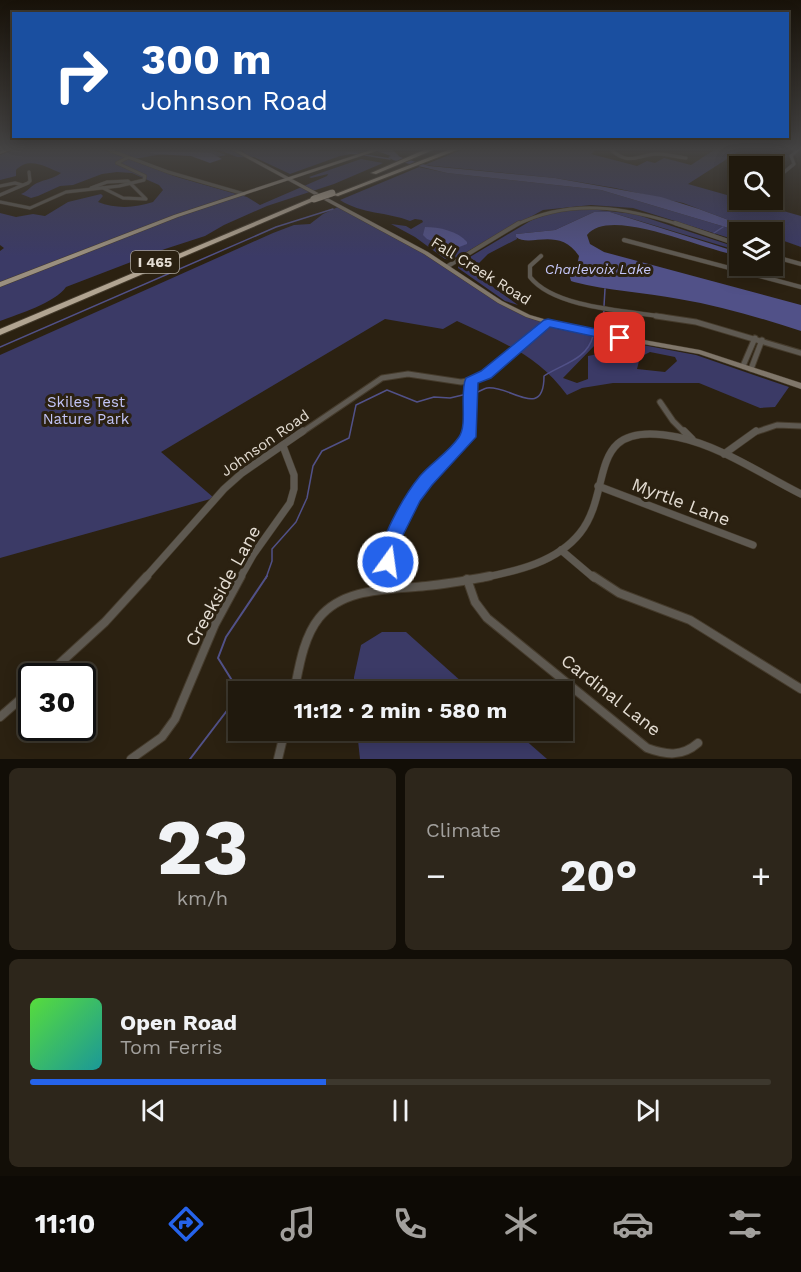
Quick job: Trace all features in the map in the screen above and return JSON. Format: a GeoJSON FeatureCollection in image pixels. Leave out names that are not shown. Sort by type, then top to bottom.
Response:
{"type":"FeatureCollection","features":[{"type":"Feature","properties":{"kind":"highway","name":"I 465"},"geometry":{"type":"LineString","coordinates":[[0,332],[314,200],[324,192],[346,185]]}},
{"type":"Feature","properties":{"kind":"highway"},"geometry":{"type":"LineString","coordinates":[[334,194],[356,185]]}},
{"type":"Feature","properties":{"kind":"highway"},"geometry":{"type":"LineString","coordinates":[[314,200],[359,185]]}},
{"type":"Feature","properties":{"kind":"highway","name":"I 465"},"geometry":{"type":"LineString","coordinates":[[0,325],[314,200]]}},
{"type":"Feature","properties":{"kind":"main road"},"geometry":{"type":"LineString","coordinates":[[0,285],[152,225],[270,185]]}},
{"type":"Feature","properties":{"kind":"main road","name":"Fall Creek Road"},"geometry":{"type":"LineString","coordinates":[[302,185],[448,266],[508,306],[548,323],[686,349],[801,386]]}},
{"type":"Feature","properties":{"kind":"street"},"geometry":{"type":"LineString","coordinates":[[0,195],[23,185]]}},
{"type":"Feature","properties":{"kind":"street"},"geometry":{"type":"LineString","coordinates":[[90,189],[94,185]]}},
{"type":"Feature","properties":{"kind":"street"},"geometry":{"type":"LineString","coordinates":[[0,202],[30,208],[59,195],[118,185]]}},
{"type":"Feature","properties":{"kind":"street"},"geometry":{"type":"LineString","coordinates":[[103,188],[110,194],[138,201],[146,199],[135,185]]}},
{"type":"Feature","properties":{"kind":"street"},"geometry":{"type":"LineString","coordinates":[[214,185],[244,194]]}},
{"type":"Feature","properties":{"kind":"street"},"geometry":{"type":"LineString","coordinates":[[448,266],[534,217],[555,210],[577,208],[604,208],[637,213],[729,242]]}},
{"type":"Feature","properties":{"kind":"street"},"geometry":{"type":"LineString","coordinates":[[624,240],[729,268]]}},
{"type":"Feature","properties":{"kind":"street"},"geometry":{"type":"LineString","coordinates":[[541,256],[532,263],[529,270],[531,279],[539,288],[565,300],[696,322],[801,353]]}},
{"type":"Feature","properties":{"kind":"street"},"geometry":{"type":"LineString","coordinates":[[783,259],[801,264]]}},
{"type":"Feature","properties":{"kind":"street"},"geometry":{"type":"LineString","coordinates":[[760,276],[801,287]]}},
{"type":"Feature","properties":{"kind":"street"},"geometry":{"type":"LineString","coordinates":[[391,590],[389,553],[403,516],[424,482],[468,437],[471,381],[486,375],[548,323]]}},
{"type":"Feature","properties":{"kind":"street"},"geometry":{"type":"LineString","coordinates":[[747,368],[758,339]]}},
{"type":"Feature","properties":{"kind":"street","name":"Johnson Road"},"geometry":{"type":"LineString","coordinates":[[60,663],[105,622],[224,489],[283,446],[386,376],[403,374],[453,382],[471,381]]}},
{"type":"Feature","properties":{"kind":"street"},"geometry":{"type":"LineString","coordinates":[[660,402],[678,427],[696,442]]}},
{"type":"Feature","properties":{"kind":"street"},"geometry":{"type":"LineString","coordinates":[[723,454],[766,425],[780,423],[801,426]]}},
{"type":"Feature","properties":{"kind":"street"},"geometry":{"type":"LineString","coordinates":[[297,681],[305,646],[323,613],[338,603],[357,595],[467,579],[529,566],[561,550],[576,538],[587,522],[606,457],[623,441],[640,435],[657,434],[696,442],[801,494]]}},
{"type":"Feature","properties":{"kind":"street","name":"Creekside Lane"},"geometry":{"type":"LineString","coordinates":[[131,759],[159,740],[175,719],[214,624],[253,555],[290,502],[295,484],[294,476],[283,446]]}},
{"type":"Feature","properties":{"kind":"street","name":"Myrtle Lane"},"geometry":{"type":"LineString","coordinates":[[598,486],[753,545]]}},
{"type":"Feature","properties":{"kind":"street"},"geometry":{"type":"LineString","coordinates":[[561,550],[603,585],[618,593],[690,620],[801,689]]}},
{"type":"Feature","properties":{"kind":"street","name":"Cardinal Lane"},"geometry":{"type":"LineString","coordinates":[[467,579],[475,602],[487,618],[647,748],[664,755],[676,755],[690,751],[698,743]]}},
{"type":"Feature","properties":{"kind":"street"},"geometry":{"type":"LineString","coordinates":[[0,717],[18,701]]}},
{"type":"Feature","properties":{"kind":"street"},"geometry":{"type":"LineString","coordinates":[[278,759],[282,741]]}},
{"type":"Feature","properties":{"kind":"green space"},"geometry":{"type":"Polygon","coordinates":[[[33,185],[68,185],[60,186],[31,198],[21,194],[33,185]]]}},
{"type":"Feature","properties":{"kind":"green space"},"geometry":{"type":"Polygon","coordinates":[[[159,185],[206,185],[247,197],[260,205],[305,185],[330,185],[267,206],[205,236],[66,287],[45,303],[0,321],[0,251],[4,248],[0,245],[0,213],[16,217],[33,214],[45,216],[68,202],[101,194],[103,196],[98,202],[119,207],[139,206],[153,202],[163,190],[159,185]]]}},
{"type":"Feature","properties":{"kind":"green space"},"geometry":{"type":"Polygon","coordinates":[[[375,185],[560,185],[601,190],[729,228],[729,238],[633,208],[591,205],[543,210],[452,260],[445,259],[415,237],[391,224],[411,229],[423,222],[422,220],[410,221],[348,205],[340,200],[375,185]]]}},
{"type":"Feature","properties":{"kind":"green space"},"geometry":{"type":"Polygon","coordinates":[[[600,185],[693,185],[729,196],[729,210],[780,210],[801,216],[801,247],[783,241],[783,222],[734,222],[683,203],[600,185]]]}},
{"type":"Feature","properties":{"kind":"green space","name":"Skiles Test Nature Park"},"geometry":{"type":"Polygon","coordinates":[[[340,206],[448,266],[518,311],[552,324],[550,326],[557,329],[696,355],[789,387],[775,407],[760,408],[699,383],[613,383],[582,388],[567,395],[531,359],[457,321],[443,329],[385,319],[161,452],[214,498],[0,558],[0,355],[273,233],[294,225],[310,224],[323,214],[340,206]],[[596,344],[563,378],[577,383],[588,379],[588,356],[603,353],[604,347],[596,344]],[[650,352],[640,357],[637,369],[665,372],[677,361],[675,357],[650,352]]]}},
{"type":"Feature","properties":{"kind":"green space"},"geometry":{"type":"Polygon","coordinates":[[[590,209],[635,214],[729,245],[729,248],[610,212],[594,212],[555,230],[516,234],[517,239],[488,254],[475,267],[493,287],[518,305],[505,301],[458,268],[458,264],[532,220],[558,211],[590,209]]]}},
{"type":"Feature","properties":{"kind":"green space"},"geometry":{"type":"Polygon","coordinates":[[[382,632],[406,632],[461,681],[354,681],[361,645],[382,632]]]}},
{"type":"Feature","properties":{"kind":"green space"},"geometry":{"type":"Polygon","coordinates":[[[358,741],[526,741],[547,759],[360,759],[358,741]]]}},
{"type":"Feature","properties":{"kind":"water"},"geometry":{"type":"Polygon","coordinates":[[[560,185],[596,185],[661,197],[734,222],[729,222],[729,228],[601,190],[560,185]]]}},
{"type":"Feature","properties":{"kind":"water","name":"Charlevoix Lake"},"geometry":{"type":"Polygon","coordinates":[[[594,212],[610,212],[729,249],[729,253],[723,252],[636,227],[616,225],[599,227],[587,235],[590,244],[604,252],[801,305],[801,331],[710,305],[571,281],[569,274],[577,266],[579,256],[571,247],[554,240],[522,240],[516,237],[516,234],[555,230],[594,212]]]}},
{"type":"Feature","properties":{"kind":"water"},"geometry":{"type":"Polygon","coordinates":[[[425,227],[453,232],[463,238],[467,244],[454,249],[427,239],[423,235],[425,227]]]}},
{"type":"Feature","properties":{"kind":"waterway"},"geometry":{"type":"LineString","coordinates":[[0,347],[276,227],[333,209]]}},
{"type":"Feature","properties":{"kind":"waterway"},"geometry":{"type":"LineString","coordinates":[[714,233],[723,227]]}},
{"type":"Feature","properties":{"kind":"waterway"},"geometry":{"type":"LineString","coordinates":[[604,306],[605,289]]}},
{"type":"Feature","properties":{"kind":"waterway"},"geometry":{"type":"LineString","coordinates":[[599,331],[597,321],[603,316],[604,311]]}},
{"type":"Feature","properties":{"kind":"waterway"},"geometry":{"type":"LineString","coordinates":[[474,394],[487,388],[496,388],[532,399],[538,396],[542,389],[544,376],[580,356],[590,344],[593,336]]}},
{"type":"Feature","properties":{"kind":"waterway"},"geometry":{"type":"LineString","coordinates":[[266,577],[272,561],[272,549],[296,522],[307,498],[313,466],[322,451],[349,438],[356,405],[387,390],[417,402],[434,397],[450,398],[467,394]]}},
{"type":"Feature","properties":{"kind":"waterway"},"geometry":{"type":"LineString","coordinates":[[190,759],[229,708],[233,682],[218,658],[226,637],[266,577]]}},
{"type":"Feature","properties":{"kind":"route"},"geometry":{"type":"LineString","coordinates":[[388,562],[393,539],[418,490],[464,444],[468,437],[471,381],[486,375],[548,323],[620,338]]}}]}
